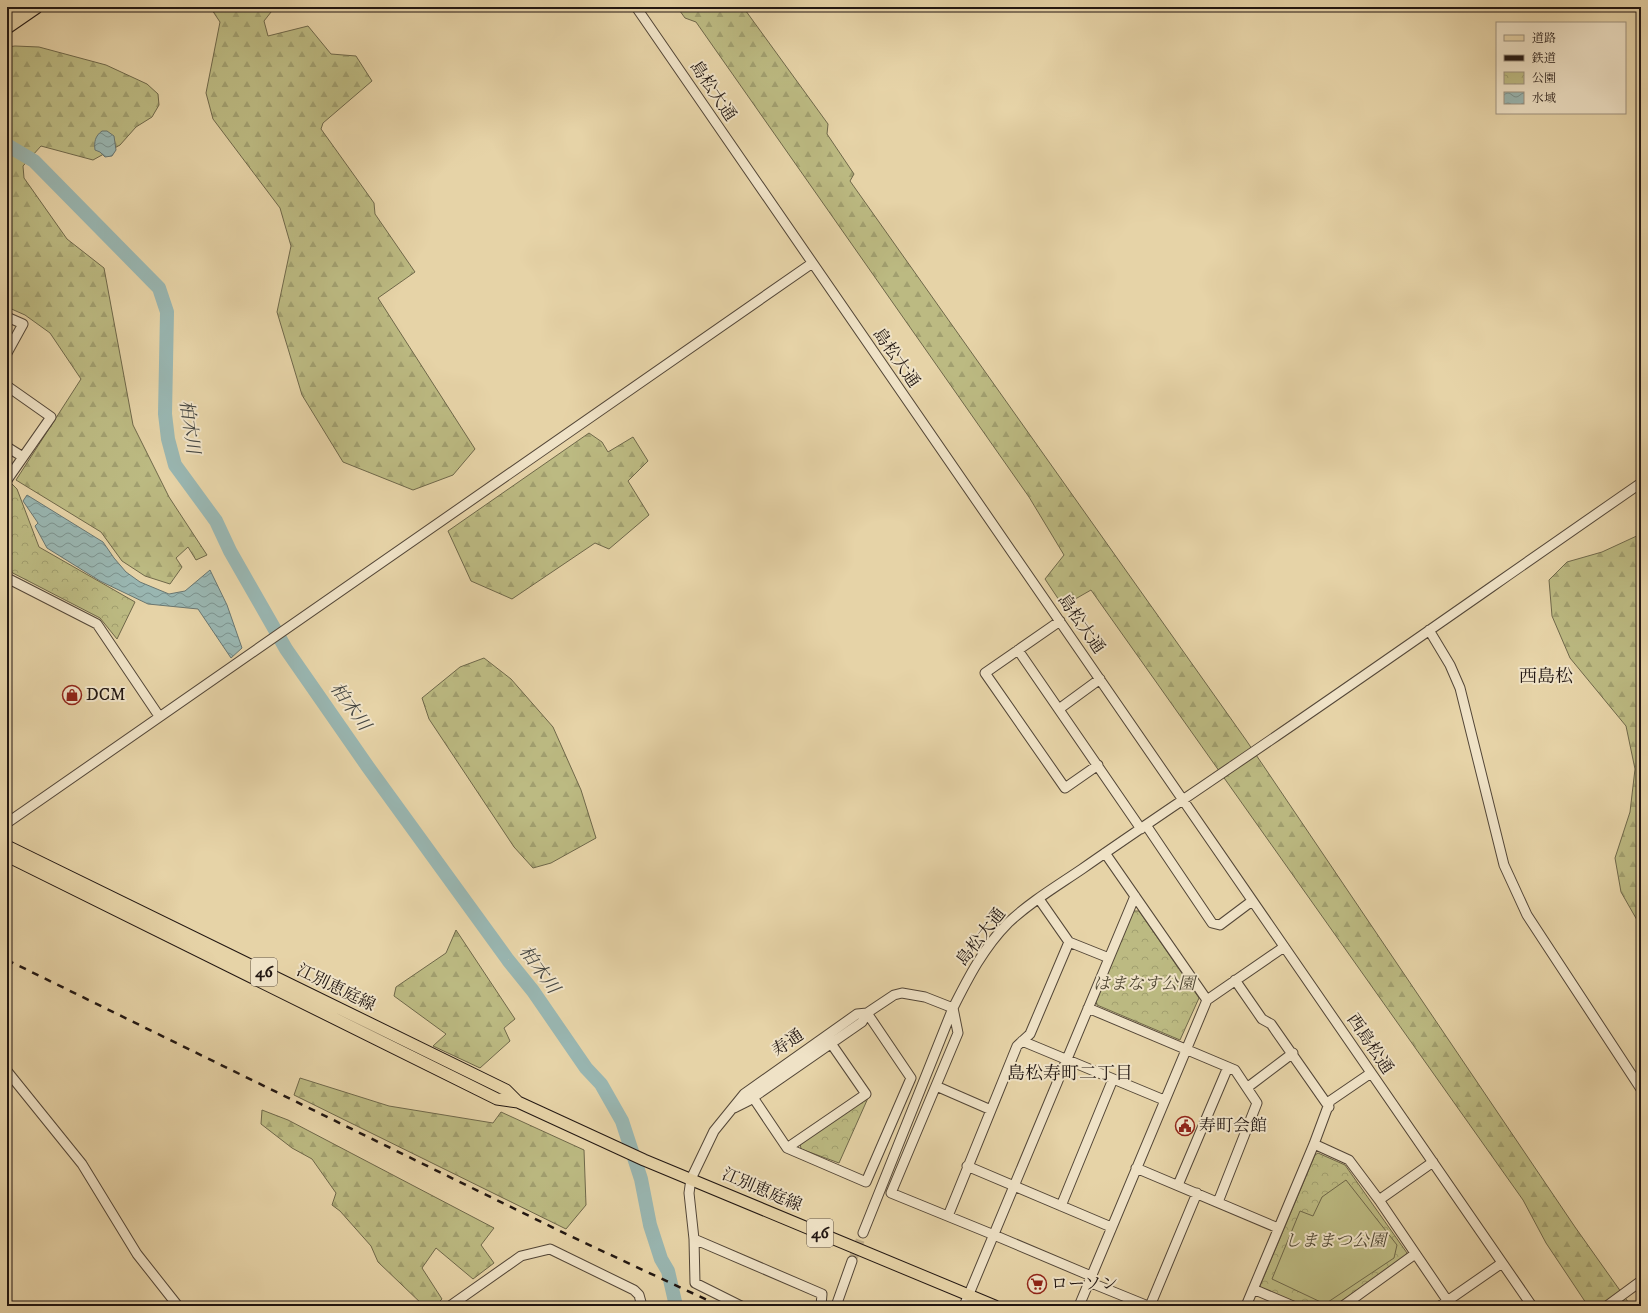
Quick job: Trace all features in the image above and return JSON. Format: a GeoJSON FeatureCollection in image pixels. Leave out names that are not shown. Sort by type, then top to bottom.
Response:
{"type":"FeatureCollection","features":[{"type":"Feature","properties":{"kind":"highway"},"geometry":{"type":"LineString","coordinates":[[7,12],[15,7]]}},
{"type":"Feature","properties":{"kind":"highway"},"geometry":{"type":"LineString","coordinates":[[7,27],[36,7]]}},
{"type":"Feature","properties":{"kind":"main road","name":"江別恵庭線"},"geometry":{"type":"LineString","coordinates":[[7,846],[506,1090],[518,1102]]}},
{"type":"Feature","properties":{"kind":"main road","name":"江別恵庭線"},"geometry":{"type":"LineString","coordinates":[[7,856],[497,1099],[518,1102],[644,1160],[995,1306]]}},
{"type":"Feature","properties":{"kind":"street","name":"島松大通"},"geometry":{"type":"LineString","coordinates":[[636,7],[811,264],[1183,800],[1039,899],[1006,925],[989,947],[969,977],[953,1008],[863,1233]]}},
{"type":"Feature","properties":{"kind":"street"},"geometry":{"type":"LineString","coordinates":[[7,823],[268,640],[811,264]]}},
{"type":"Feature","properties":{"kind":"street"},"geometry":{"type":"LineString","coordinates":[[7,318],[23,324],[7,353]]}},
{"type":"Feature","properties":{"kind":"street"},"geometry":{"type":"LineString","coordinates":[[7,386],[51,417],[7,480]]}},
{"type":"Feature","properties":{"kind":"street"},"geometry":{"type":"LineString","coordinates":[[7,447],[23,457]]}},
{"type":"Feature","properties":{"kind":"street"},"geometry":{"type":"LineString","coordinates":[[1183,800],[1366,675],[1641,483]]}},
{"type":"Feature","properties":{"kind":"street"},"geometry":{"type":"LineString","coordinates":[[7,578],[97,624],[159,716]]}},
{"type":"Feature","properties":{"kind":"street"},"geometry":{"type":"LineString","coordinates":[[1060,621],[985,673],[1065,788],[1098,765]]}},
{"type":"Feature","properties":{"kind":"street"},"geometry":{"type":"LineString","coordinates":[[1429,630],[1450,665],[1460,688],[1504,866],[1527,915],[1641,1089]]}},
{"type":"Feature","properties":{"kind":"street"},"geometry":{"type":"LineString","coordinates":[[1018,650],[1098,765],[1212,923],[1220,925],[1252,901]]}},
{"type":"Feature","properties":{"kind":"street"},"geometry":{"type":"LineString","coordinates":[[1059,708],[1100,679]]}},
{"type":"Feature","properties":{"kind":"street","name":"西島松通"},"geometry":{"type":"LineString","coordinates":[[1183,800],[1532,1306]]}},
{"type":"Feature","properties":{"kind":"street"},"geometry":{"type":"LineString","coordinates":[[1105,853],[1207,1000]]}},
{"type":"Feature","properties":{"kind":"street"},"geometry":{"type":"LineString","coordinates":[[964,1306],[1068,1060],[1135,896]]}},
{"type":"Feature","properties":{"kind":"street"},"geometry":{"type":"LineString","coordinates":[[1039,899],[1069,942],[1109,958]]}},
{"type":"Feature","properties":{"kind":"street"},"geometry":{"type":"LineString","coordinates":[[948,1216],[1017,1046],[1030,1034],[1069,942]]}},
{"type":"Feature","properties":{"kind":"street"},"geometry":{"type":"LineString","coordinates":[[1079,1306],[1185,1049],[1207,1000],[1284,947]]}},
{"type":"Feature","properties":{"kind":"street"},"geometry":{"type":"LineString","coordinates":[[1235,980],[1262,1020],[1271,1024],[1293,1053],[1329,1107]]}},
{"type":"Feature","properties":{"kind":"street","name":"寿通"},"geometry":{"type":"LineString","coordinates":[[691,1179],[714,1131],[724,1117],[750,1094],[829,1039],[857,1014],[867,1014],[894,995],[902,993],[925,997],[953,1008]]}},
{"type":"Feature","properties":{"kind":"street"},"geometry":{"type":"LineString","coordinates":[[953,1008],[958,1033],[891,1193],[994,1235],[1149,1306],[1197,1193]]}},
{"type":"Feature","properties":{"kind":"street"},"geometry":{"type":"LineString","coordinates":[[1088,1008],[1235,1070],[1248,1087],[1257,1103],[1218,1202]]}},
{"type":"Feature","properties":{"kind":"street"},"geometry":{"type":"LineString","coordinates":[[750,1094],[787,1148],[866,1182],[911,1078],[867,1014]]}},
{"type":"Feature","properties":{"kind":"street"},"geometry":{"type":"LineString","coordinates":[[787,1148],[866,1094],[829,1039]]}},
{"type":"Feature","properties":{"kind":"street"},"geometry":{"type":"LineString","coordinates":[[1022,1041],[1164,1100]]}},
{"type":"Feature","properties":{"kind":"street"},"geometry":{"type":"LineString","coordinates":[[1248,1087],[1293,1053]]}},
{"type":"Feature","properties":{"kind":"street"},"geometry":{"type":"LineString","coordinates":[[1178,1185],[1228,1067]]}},
{"type":"Feature","properties":{"kind":"street"},"geometry":{"type":"LineString","coordinates":[[7,1071],[82,1164],[137,1254],[178,1306]]}},
{"type":"Feature","properties":{"kind":"street"},"geometry":{"type":"LineString","coordinates":[[1246,1306],[1314,1144],[1330,1101],[1371,1073]]}},
{"type":"Feature","properties":{"kind":"street"},"geometry":{"type":"LineString","coordinates":[[1061,1206],[1113,1079]]}},
{"type":"Feature","properties":{"kind":"street"},"geometry":{"type":"LineString","coordinates":[[936,1086],[991,1110]]}},
{"type":"Feature","properties":{"kind":"street"},"geometry":{"type":"LineString","coordinates":[[1314,1144],[1348,1160],[1379,1200],[1447,1304],[1502,1263]]}},
{"type":"Feature","properties":{"kind":"street"},"geometry":{"type":"LineString","coordinates":[[1379,1200],[1433,1162]]}},
{"type":"Feature","properties":{"kind":"street"},"geometry":{"type":"LineString","coordinates":[[968,1166],[1014,1187],[1111,1227]]}},
{"type":"Feature","properties":{"kind":"street"},"geometry":{"type":"LineString","coordinates":[[1136,1168],[1278,1228]]}},
{"type":"Feature","properties":{"kind":"street"},"geometry":{"type":"LineString","coordinates":[[691,1179],[689,1193],[694,1239],[695,1283],[741,1306]]}},
{"type":"Feature","properties":{"kind":"street"},"geometry":{"type":"LineString","coordinates":[[694,1239],[822,1294],[821,1306]]}},
{"type":"Feature","properties":{"kind":"street"},"geometry":{"type":"LineString","coordinates":[[450,1306],[521,1256],[550,1249],[634,1290],[639,1295],[642,1306]]}},
{"type":"Feature","properties":{"kind":"street"},"geometry":{"type":"LineString","coordinates":[[1346,1305],[1415,1254]]}},
{"type":"Feature","properties":{"kind":"street"},"geometry":{"type":"LineString","coordinates":[[836,1306],[852,1261]]}},
{"type":"Feature","properties":{"kind":"street"},"geometry":{"type":"LineString","coordinates":[[1607,1306],[1641,1281]]}},
{"type":"Feature","properties":{"kind":"street"},"geometry":{"type":"LineString","coordinates":[[1253,1289],[1293,1306]]}},
{"type":"Feature","properties":{"kind":"green space"},"geometry":{"type":"Polygon","coordinates":[[[210,7],[275,7],[264,21],[268,36],[308,26],[331,54],[356,56],[372,81],[323,123],[321,129],[374,203],[375,214],[415,272],[378,298],[475,449],[453,475],[413,490],[343,462],[302,395],[277,312],[291,246],[280,208],[213,119],[206,93],[220,22],[210,7]]]}},
{"type":"Feature","properties":{"kind":"green space"},"geometry":{"type":"Polygon","coordinates":[[[677,7],[743,7],[828,124],[827,134],[854,174],[850,181],[1246,740],[1575,1227],[1631,1306],[1588,1306],[1546,1243],[1523,1200],[1091,590],[1063,606],[1045,579],[1064,555],[1029,497],[696,22],[685,18],[677,7]]]}},
{"type":"Feature","properties":{"kind":"green space"},"geometry":{"type":"Polygon","coordinates":[[[7,47],[39,47],[106,65],[147,84],[158,94],[159,105],[152,117],[136,127],[120,145],[93,160],[41,146],[23,166],[24,178],[67,239],[104,268],[133,425],[169,497],[207,555],[196,560],[188,547],[176,558],[182,567],[170,584],[145,576],[122,561],[101,532],[16,480],[81,379],[50,333],[25,315],[7,307],[7,47]]]}},
{"type":"Feature","properties":{"kind":"green space"},"geometry":{"type":"Polygon","coordinates":[[[589,433],[602,442],[608,452],[633,437],[648,461],[628,481],[649,515],[609,549],[595,543],[512,599],[471,581],[448,531],[589,433]]]}},
{"type":"Feature","properties":{"kind":"green space"},"geometry":{"type":"Polygon","coordinates":[[[12,484],[17,489],[39,547],[135,602],[117,639],[100,618],[7,570],[7,491],[12,484]]]}},
{"type":"Feature","properties":{"kind":"green space"},"geometry":{"type":"Polygon","coordinates":[[[1641,534],[1641,927],[1621,892],[1615,858],[1630,812],[1635,769],[1626,726],[1570,658],[1552,616],[1549,580],[1567,562],[1602,552],[1641,534]]]}},
{"type":"Feature","properties":{"kind":"green space"},"geometry":{"type":"Polygon","coordinates":[[[484,658],[511,679],[553,727],[581,790],[596,838],[551,863],[533,868],[514,847],[429,719],[422,698],[460,667],[484,658]]]}},
{"type":"Feature","properties":{"kind":"green space","name":"はまなす公園"},"geometry":{"type":"Polygon","coordinates":[[[1133,911],[1139,911],[1199,998],[1180,1040],[1097,1005],[1096,1002],[1133,911]]]}},
{"type":"Feature","properties":{"kind":"green space"},"geometry":{"type":"Polygon","coordinates":[[[456,930],[515,1019],[504,1028],[510,1041],[480,1068],[433,1046],[446,1034],[394,996],[396,987],[446,953],[456,930]]]}},
{"type":"Feature","properties":{"kind":"green space"},"geometry":{"type":"Polygon","coordinates":[[[300,1078],[389,1106],[493,1123],[501,1112],[584,1150],[586,1205],[566,1229],[294,1095],[300,1078]]]}},
{"type":"Feature","properties":{"kind":"green space"},"geometry":{"type":"Polygon","coordinates":[[[868,1098],[839,1163],[801,1149],[800,1143],[868,1098]]]}},
{"type":"Feature","properties":{"kind":"green space"},"geometry":{"type":"Polygon","coordinates":[[[262,1110],[288,1120],[494,1228],[481,1245],[494,1263],[473,1279],[436,1248],[422,1268],[442,1299],[435,1306],[424,1306],[378,1262],[371,1246],[340,1211],[332,1205],[336,1193],[312,1159],[292,1148],[261,1124],[262,1110]]]}},
{"type":"Feature","properties":{"kind":"green space","name":"しままつ公園"},"geometry":{"type":"Polygon","coordinates":[[[1318,1153],[1345,1165],[1407,1253],[1405,1257],[1334,1306],[1303,1306],[1262,1289],[1260,1286],[1315,1155],[1318,1153]]]}},
{"type":"Feature","properties":{"kind":"green space","name":"しままつ公園"},"geometry":{"type":"Polygon","coordinates":[[[1346,1180],[1397,1245],[1394,1258],[1325,1304],[1272,1279],[1300,1211],[1313,1216],[1322,1197],[1346,1180]]]}},
{"type":"Feature","properties":{"kind":"water"},"geometry":{"type":"Polygon","coordinates":[[[102,131],[107,131],[114,136],[116,150],[112,156],[105,157],[100,152],[95,150],[96,139],[102,131]]]}},
{"type":"Feature","properties":{"kind":"water"},"geometry":{"type":"Polygon","coordinates":[[[27,495],[103,542],[126,572],[140,582],[169,594],[185,591],[210,570],[227,605],[242,648],[231,658],[198,609],[148,604],[100,581],[47,548],[35,526],[38,523],[23,501],[27,495]]]}},
{"type":"Feature","properties":{"kind":"waterway","name":"柏木川"},"geometry":{"type":"LineString","coordinates":[[7,145],[34,161],[159,288],[167,312],[165,414],[168,439],[175,465],[216,521],[230,551],[286,649],[368,767],[508,960],[533,991],[586,1068],[601,1084],[622,1121],[641,1179],[650,1225],[661,1259],[668,1271],[676,1306]]}},
{"type":"Feature","properties":{"kind":"tunnel"},"geometry":{"type":"LineString","coordinates":[[852,1261],[863,1233]]}},
{"type":"Feature","properties":{"kind":"railway"},"geometry":{"type":"LineString","coordinates":[[7,960],[568,1235],[720,1306]]}},
{"type":"Feature","properties":{"kind":"place","name":"DCM"},"geometry":{"type":"Point","coordinates":[72,695]}},
{"type":"Feature","properties":{"kind":"place","name":"寿町会館"},"geometry":{"type":"Point","coordinates":[1185,1126]}},
{"type":"Feature","properties":{"kind":"place","name":"ローソン"},"geometry":{"type":"Point","coordinates":[1037,1284]}},
{"type":"Feature","properties":{"kind":"district","name":"西島松"},"geometry":{"type":"Point","coordinates":[1546,677]}},
{"type":"Feature","properties":{"kind":"district","name":"島松寿町二丁目"},"geometry":{"type":"Point","coordinates":[1070,1074]}}]}
